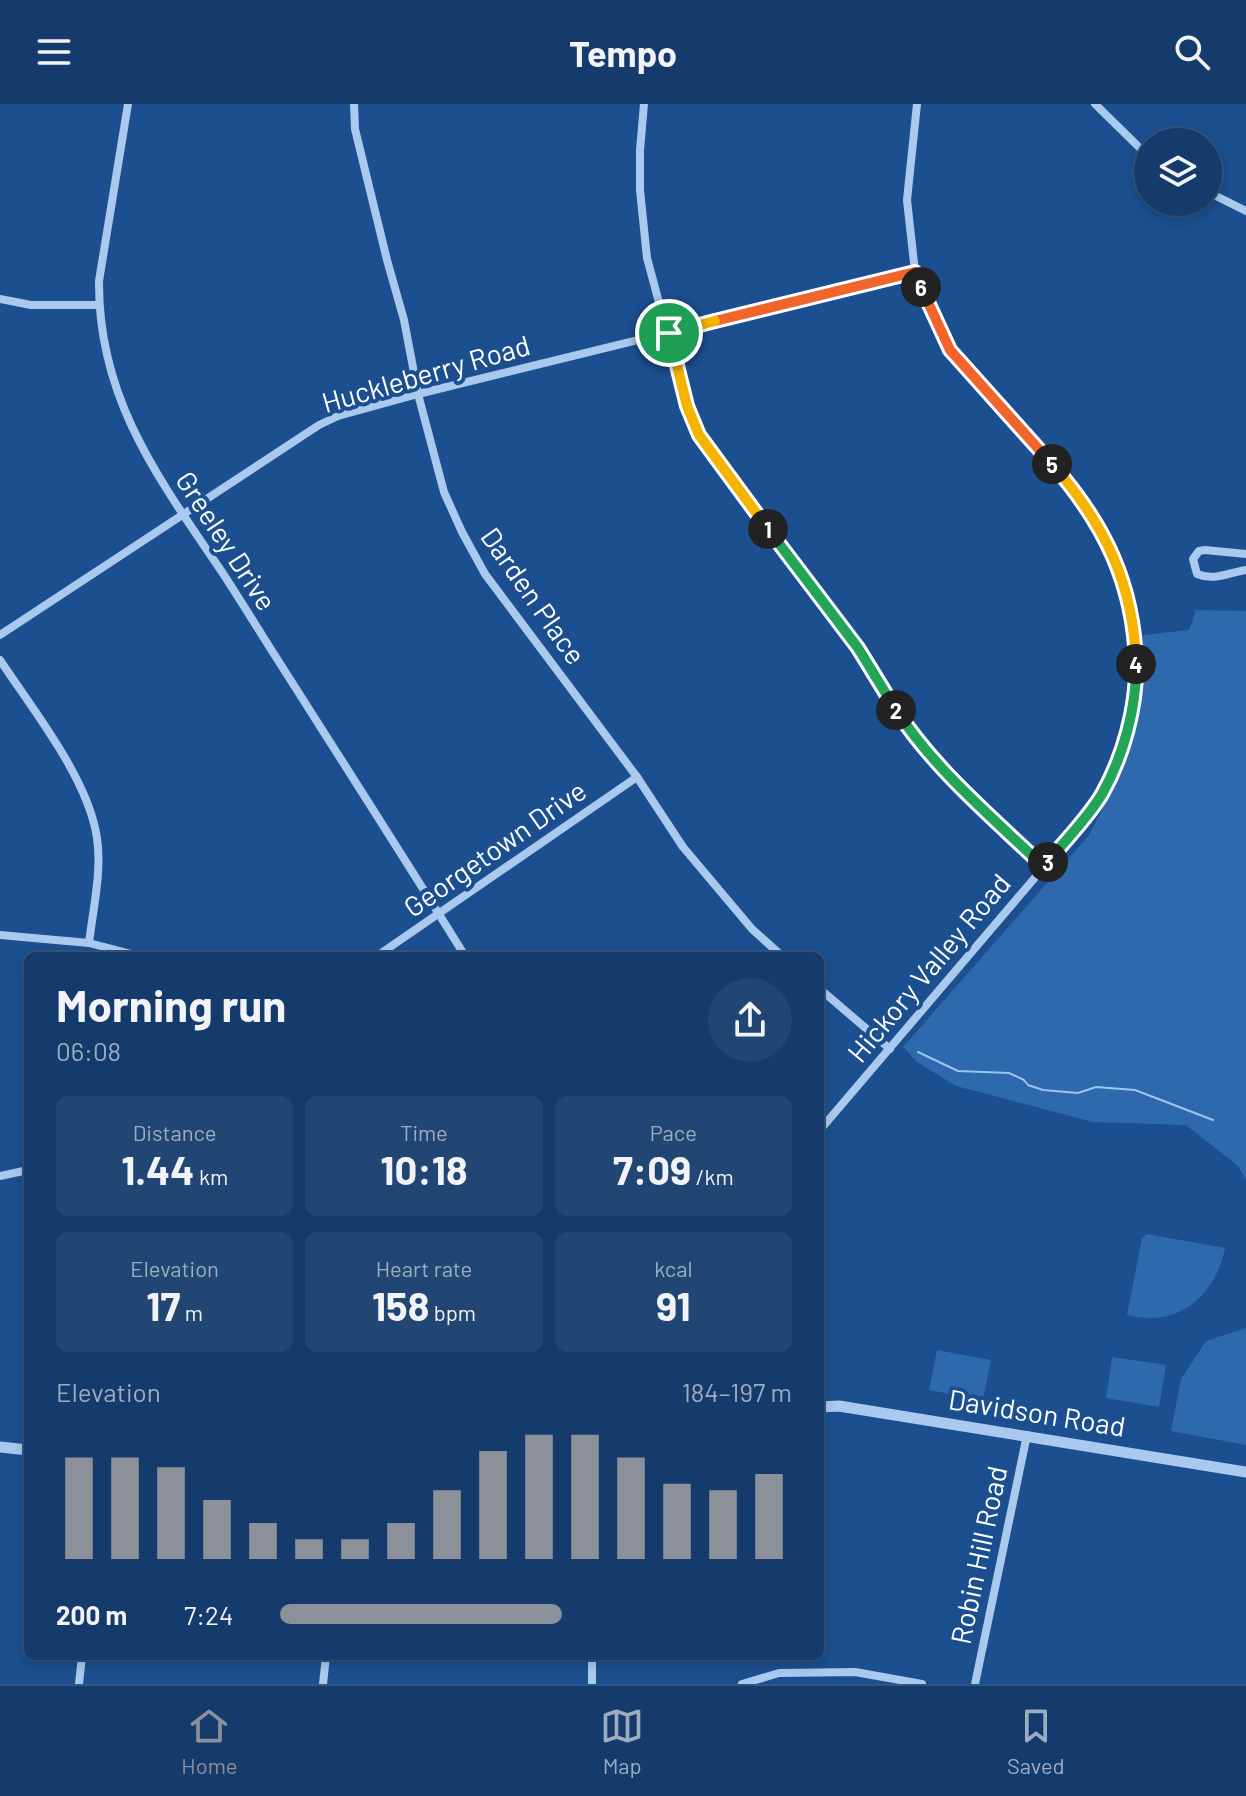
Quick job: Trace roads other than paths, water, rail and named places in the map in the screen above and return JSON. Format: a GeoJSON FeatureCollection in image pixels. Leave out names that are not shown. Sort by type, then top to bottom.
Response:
{"type":"FeatureCollection","features":[{"type":"Feature","properties":{"kind":"street","name":"Greeley Drive"},"geometry":{"type":"LineString","coordinates":[[128,104],[106,229],[99,305],[104,344],[122,409],[151,468],[222,572],[462,952]]}},
{"type":"Feature","properties":{"kind":"street","name":"Darden Place"},"geometry":{"type":"LineString","coordinates":[[354,104],[355,129],[444,492],[485,574],[637,777],[699,868],[752,929],[778,952]]}},
{"type":"Feature","properties":{"kind":"street"},"geometry":{"type":"LineString","coordinates":[[644,104],[640,190],[647,258],[690,413],[699,435],[737,490],[858,648],[924,749],[968,798],[1044,867]]}},
{"type":"Feature","properties":{"kind":"street","name":"Hickory Valley Road"},"geometry":{"type":"LineString","coordinates":[[824,1125],[1044,867],[1101,795],[1125,736],[1133,709],[1136,678],[1135,630],[1123,584],[1096,520],[1074,489],[950,350],[915,272],[907,200],[917,104]]}},
{"type":"Feature","properties":{"kind":"street"},"geometry":{"type":"LineString","coordinates":[[1095,104],[1134,143]]}},
{"type":"Feature","properties":{"kind":"street"},"geometry":{"type":"LineString","coordinates":[[1222,199],[1246,211]]}},
{"type":"Feature","properties":{"kind":"street","name":"Huckleberry Road"},"geometry":{"type":"LineString","coordinates":[[0,635],[180,514],[338,416],[915,272]]}},
{"type":"Feature","properties":{"kind":"street"},"geometry":{"type":"LineString","coordinates":[[0,299],[31,305],[99,305]]}},
{"type":"Feature","properties":{"kind":"street"},"geometry":{"type":"LineString","coordinates":[[1246,554],[1205,550],[1199,551],[1193,559],[1193,568],[1204,577],[1216,578],[1246,570]]}},
{"type":"Feature","properties":{"kind":"street"},"geometry":{"type":"LineString","coordinates":[[0,660],[57,747],[77,781],[90,812],[97,837],[98,864],[89,943]]}},
{"type":"Feature","properties":{"kind":"street","name":"Georgetown Drive"},"geometry":{"type":"LineString","coordinates":[[383,952],[637,777]]}},
{"type":"Feature","properties":{"kind":"street"},"geometry":{"type":"LineString","coordinates":[[0,935],[89,943],[124,952]]}},
{"type":"Feature","properties":{"kind":"street"},"geometry":{"type":"LineString","coordinates":[[824,992],[890,1049]]}},
{"type":"Feature","properties":{"kind":"street"},"geometry":{"type":"LineString","coordinates":[[0,1176],[24,1171]]}},
{"type":"Feature","properties":{"kind":"street","name":"Davidson Road"},"geometry":{"type":"LineString","coordinates":[[824,1407],[839,1406],[1027,1435],[1246,1472]]}},
{"type":"Feature","properties":{"kind":"street","name":"Robin Hill Road"},"geometry":{"type":"LineString","coordinates":[[975,1684],[1027,1435]]}},
{"type":"Feature","properties":{"kind":"street"},"geometry":{"type":"LineString","coordinates":[[0,1447],[24,1450]]}},
{"type":"Feature","properties":{"kind":"street"},"geometry":{"type":"LineString","coordinates":[[79,1684],[82,1660]]}},
{"type":"Feature","properties":{"kind":"street"},"geometry":{"type":"LineString","coordinates":[[323,1684],[326,1660]]}},
{"type":"Feature","properties":{"kind":"street"},"geometry":{"type":"LineString","coordinates":[[592,1660],[592,1684]]}},
{"type":"Feature","properties":{"kind":"street"},"geometry":{"type":"LineString","coordinates":[[742,1684],[779,1673],[855,1672],[922,1684]]}},
{"type":"Feature","properties":{"kind":"waterway"},"geometry":{"type":"LineString","coordinates":[[918,1052],[958,1071],[1009,1073],[1043,1090],[1078,1093],[1096,1087],[1135,1090],[1213,1120]]}}]}
